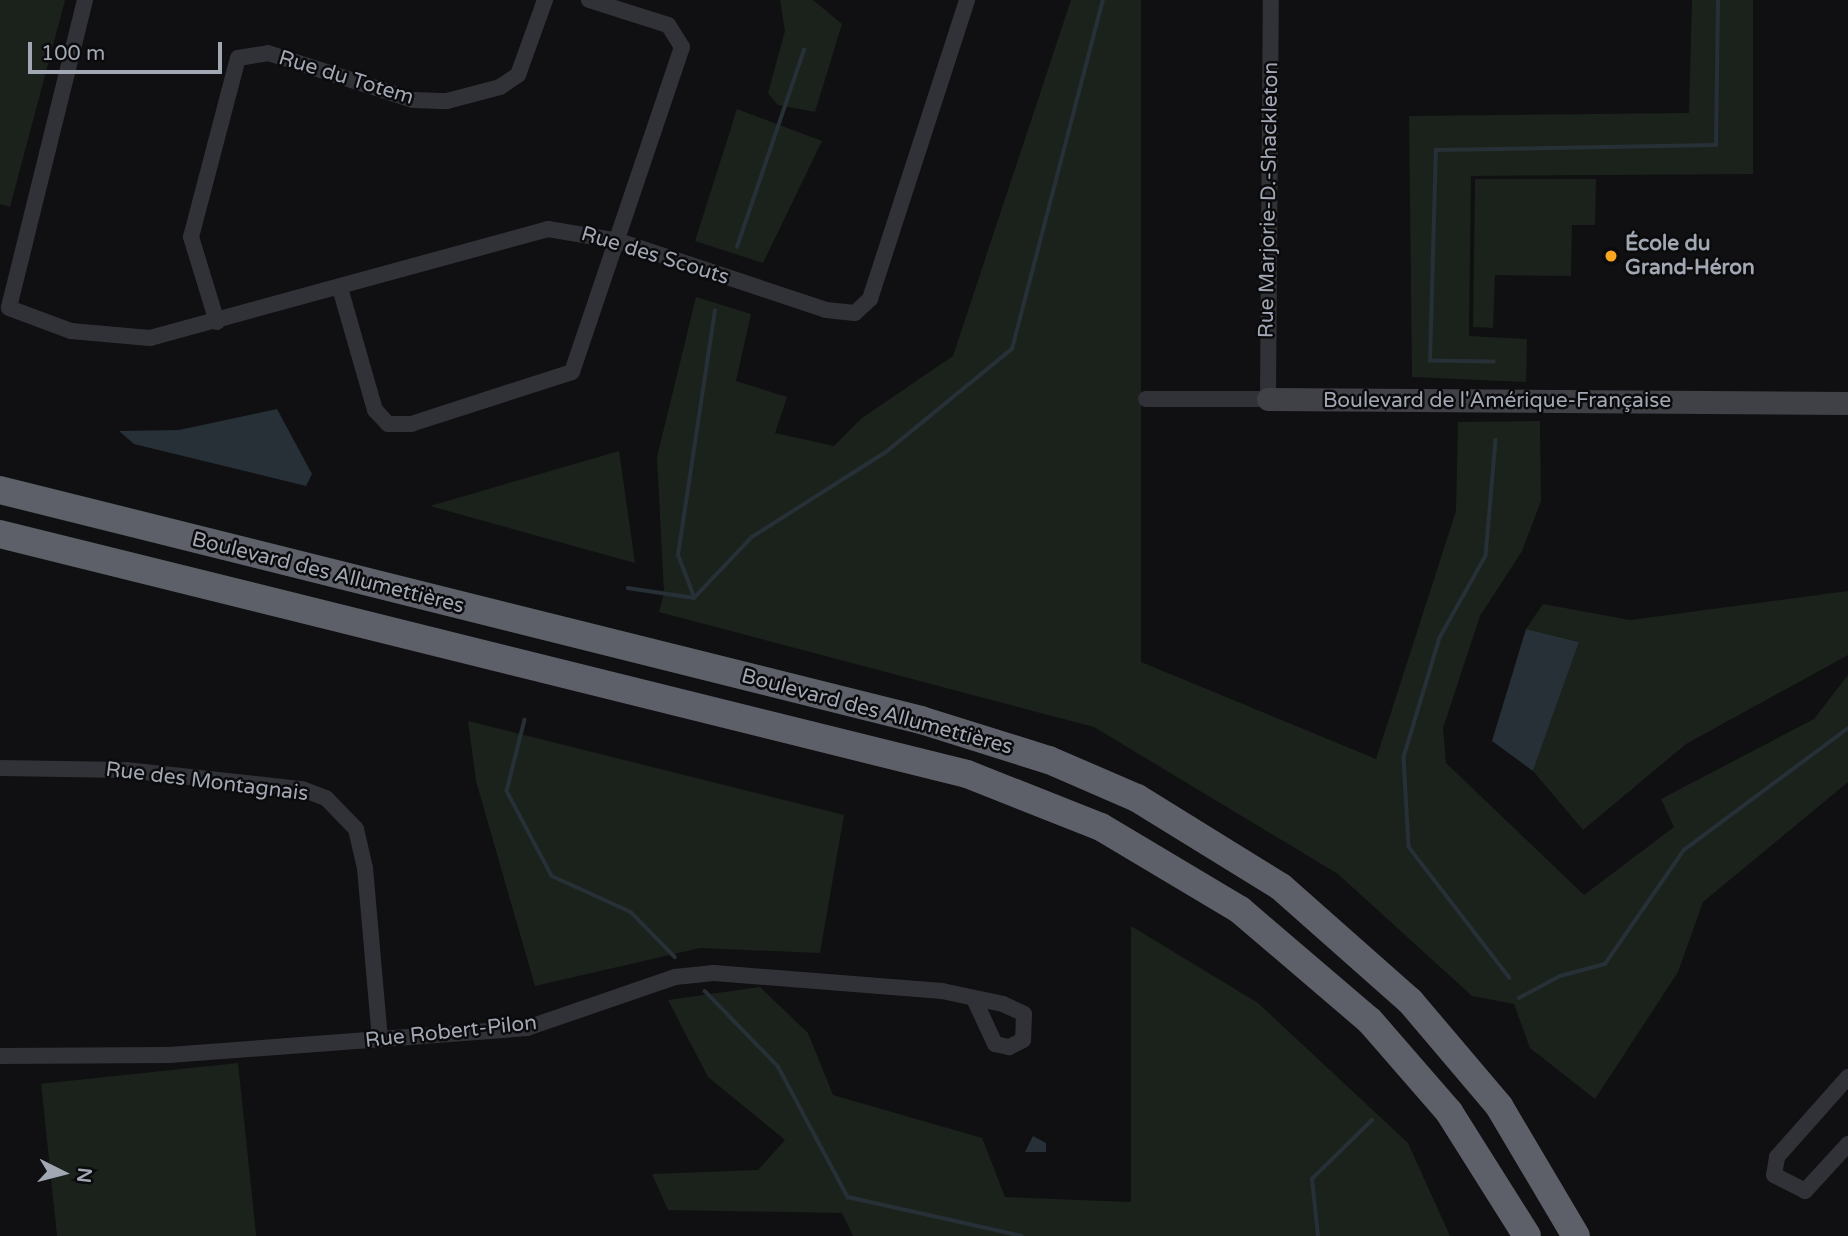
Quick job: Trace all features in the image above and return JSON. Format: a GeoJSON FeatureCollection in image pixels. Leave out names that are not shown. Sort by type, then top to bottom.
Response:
{"type":"FeatureCollection","features":[{"type":"Feature","properties":{"kind":"highway","name":"Boulevard des Allumettières"},"geometry":{"type":"LineString","coordinates":[[0,490],[921,720],[1049,760],[1137,798],[1281,887],[1410,1000],[1499,1106],[1576,1236]]}},
{"type":"Feature","properties":{"kind":"highway"},"geometry":{"type":"LineString","coordinates":[[118,566],[132,525]]}},
{"type":"Feature","properties":{"kind":"highway","name":"Boulevard des Allumettières"},"geometry":{"type":"LineString","coordinates":[[0,534],[118,566],[967,774],[1101,827],[1240,910],[1370,1021],[1456,1122],[1527,1236]]}},
{"type":"Feature","properties":{"kind":"street","name":"Rue des Scouts"},"geometry":{"type":"LineString","coordinates":[[85,0],[9,308],[71,331],[115,337],[162,337],[340,288],[533,230],[619,241],[826,310],[862,309],[967,0]]}},
{"type":"Feature","properties":{"kind":"street","name":"Rue du Totem"},"geometry":{"type":"LineString","coordinates":[[216,322],[191,237],[238,58],[268,53],[413,100],[446,101],[500,87],[518,75],[545,0]]}},
{"type":"Feature","properties":{"kind":"street"},"geometry":{"type":"LineString","coordinates":[[340,288],[375,410],[388,424],[411,424],[572,372],[619,241],[682,41],[668,25],[589,0]]}},
{"type":"Feature","properties":{"kind":"street","name":"Rue Marjorie-D.-Shackleton"},"geometry":{"type":"LineString","coordinates":[[1268,399],[1271,0]]}},
{"type":"Feature","properties":{"kind":"street","name":"Boulevard de l'Amérique-Française"},"geometry":{"type":"LineString","coordinates":[[1146,399],[1848,402]]}},
{"type":"Feature","properties":{"kind":"street","name":"Rue des Montagnais"},"geometry":{"type":"LineString","coordinates":[[0,768],[126,770],[326,797],[356,830],[365,868],[380,1039]]}},
{"type":"Feature","properties":{"kind":"street","name":"Rue Robert-Pilon"},"geometry":{"type":"LineString","coordinates":[[0,1056],[169,1055],[527,1028],[701,974],[942,991],[975,1001]]}},
{"type":"Feature","properties":{"kind":"street"},"geometry":{"type":"LineString","coordinates":[[1848,1077],[1777,1157],[1774,1175],[1804,1191],[1848,1144]]}},
{"type":"Feature","properties":{"kind":"shaded area"},"geometry":{"type":"Polygon","coordinates":[[[0,0],[65,0],[10,207],[0,204],[0,0]]]}},
{"type":"Feature","properties":{"kind":"shaded area"},"geometry":{"type":"Polygon","coordinates":[[[780,0],[813,0],[842,24],[815,112],[778,105],[768,93],[785,31],[780,0]]]}},
{"type":"Feature","properties":{"kind":"shaded area"},"geometry":{"type":"Polygon","coordinates":[[[1071,0],[1141,0],[1141,662],[1376,759],[1456,511],[1458,422],[1540,421],[1541,501],[1522,551],[1480,616],[1443,728],[1446,763],[1584,895],[1674,827],[1661,799],[1814,719],[1848,675],[1848,782],[1703,902],[1678,972],[1595,1099],[1530,1048],[1514,1004],[1472,996],[1338,874],[1094,727],[659,612],[664,593],[657,457],[696,297],[751,314],[736,381],[787,397],[775,433],[834,446],[862,418],[953,356],[1071,0]]]}},
{"type":"Feature","properties":{"kind":"shaded area"},"geometry":{"type":"Polygon","coordinates":[[[1692,0],[1753,0],[1753,174],[1471,176],[1469,336],[1527,339],[1526,382],[1412,377],[1409,116],[1689,113],[1692,0]]]}},
{"type":"Feature","properties":{"kind":"shaded area"},"geometry":{"type":"Polygon","coordinates":[[[737,109],[822,141],[763,263],[695,241],[737,109]]]}},
{"type":"Feature","properties":{"kind":"shaded area"},"geometry":{"type":"Polygon","coordinates":[[[1475,179],[1596,179],[1595,225],[1572,225],[1571,276],[1495,275],[1493,328],[1473,327],[1475,179]]]}},
{"type":"Feature","properties":{"kind":"shaded area"},"geometry":{"type":"Polygon","coordinates":[[[277,409],[312,474],[306,486],[134,444],[119,431],[179,430],[277,409]]]}},
{"type":"Feature","properties":{"kind":"shaded area"},"geometry":{"type":"Polygon","coordinates":[[[619,451],[635,563],[430,506],[619,451]]]}},
{"type":"Feature","properties":{"kind":"shaded area"},"geometry":{"type":"Polygon","coordinates":[[[1848,591],[1848,655],[1686,744],[1583,830],[1533,771],[1579,642],[1526,629],[1543,604],[1630,620],[1848,591]]]}},
{"type":"Feature","properties":{"kind":"shaded area"},"geometry":{"type":"Polygon","coordinates":[[[1526,629],[1579,642],[1533,771],[1492,741],[1526,629]]]}},
{"type":"Feature","properties":{"kind":"shaded area"},"geometry":{"type":"Polygon","coordinates":[[[468,721],[844,815],[820,953],[700,948],[535,986],[476,781],[468,721]]]}},
{"type":"Feature","properties":{"kind":"shaded area"},"geometry":{"type":"Polygon","coordinates":[[[1131,926],[1258,1003],[1408,1143],[1450,1236],[853,1236],[842,1213],[668,1210],[652,1174],[758,1170],[785,1140],[708,1077],[668,1000],[760,987],[808,1033],[833,1095],[982,1138],[1005,1197],[1131,1202],[1131,926]]]}},
{"type":"Feature","properties":{"kind":"shaded area"},"geometry":{"type":"Polygon","coordinates":[[[238,1063],[256,1236],[57,1236],[41,1084],[238,1063]]]}},
{"type":"Feature","properties":{"kind":"shaded area"},"geometry":{"type":"Polygon","coordinates":[[[1033,1136],[1046,1143],[1046,1152],[1025,1152],[1033,1136]]]}},
{"type":"Feature","properties":{"kind":"waterway"},"geometry":{"type":"LineString","coordinates":[[628,588],[694,598],[752,537],[886,452],[1012,349],[1103,0]]}},
{"type":"Feature","properties":{"kind":"waterway"},"geometry":{"type":"LineString","coordinates":[[1494,362],[1430,361],[1436,150],[1716,145],[1718,0]]}},
{"type":"Feature","properties":{"kind":"waterway"},"geometry":{"type":"LineString","coordinates":[[737,247],[804,50]]}},
{"type":"Feature","properties":{"kind":"waterway"},"geometry":{"type":"LineString","coordinates":[[694,597],[678,555],[715,311]]}},
{"type":"Feature","properties":{"kind":"waterway"},"geometry":{"type":"LineString","coordinates":[[1496,440],[1486,556],[1440,638],[1404,757],[1409,847],[1510,978]]}},
{"type":"Feature","properties":{"kind":"waterway"},"geometry":{"type":"LineString","coordinates":[[525,720],[507,791],[552,876],[631,912],[675,957]]}},
{"type":"Feature","properties":{"kind":"waterway"},"geometry":{"type":"LineString","coordinates":[[1519,998],[1560,976],[1605,964],[1684,850],[1848,728]]}},
{"type":"Feature","properties":{"kind":"waterway"},"geometry":{"type":"LineString","coordinates":[[705,991],[778,1066],[848,1197],[1022,1236]]}},
{"type":"Feature","properties":{"kind":"waterway"},"geometry":{"type":"LineString","coordinates":[[1318,1236],[1312,1179],[1372,1120]]}},
{"type":"Feature","properties":{"kind":"place","name":"École du Grand-Héron"},"geometry":{"type":"Point","coordinates":[1611,256]}}]}
